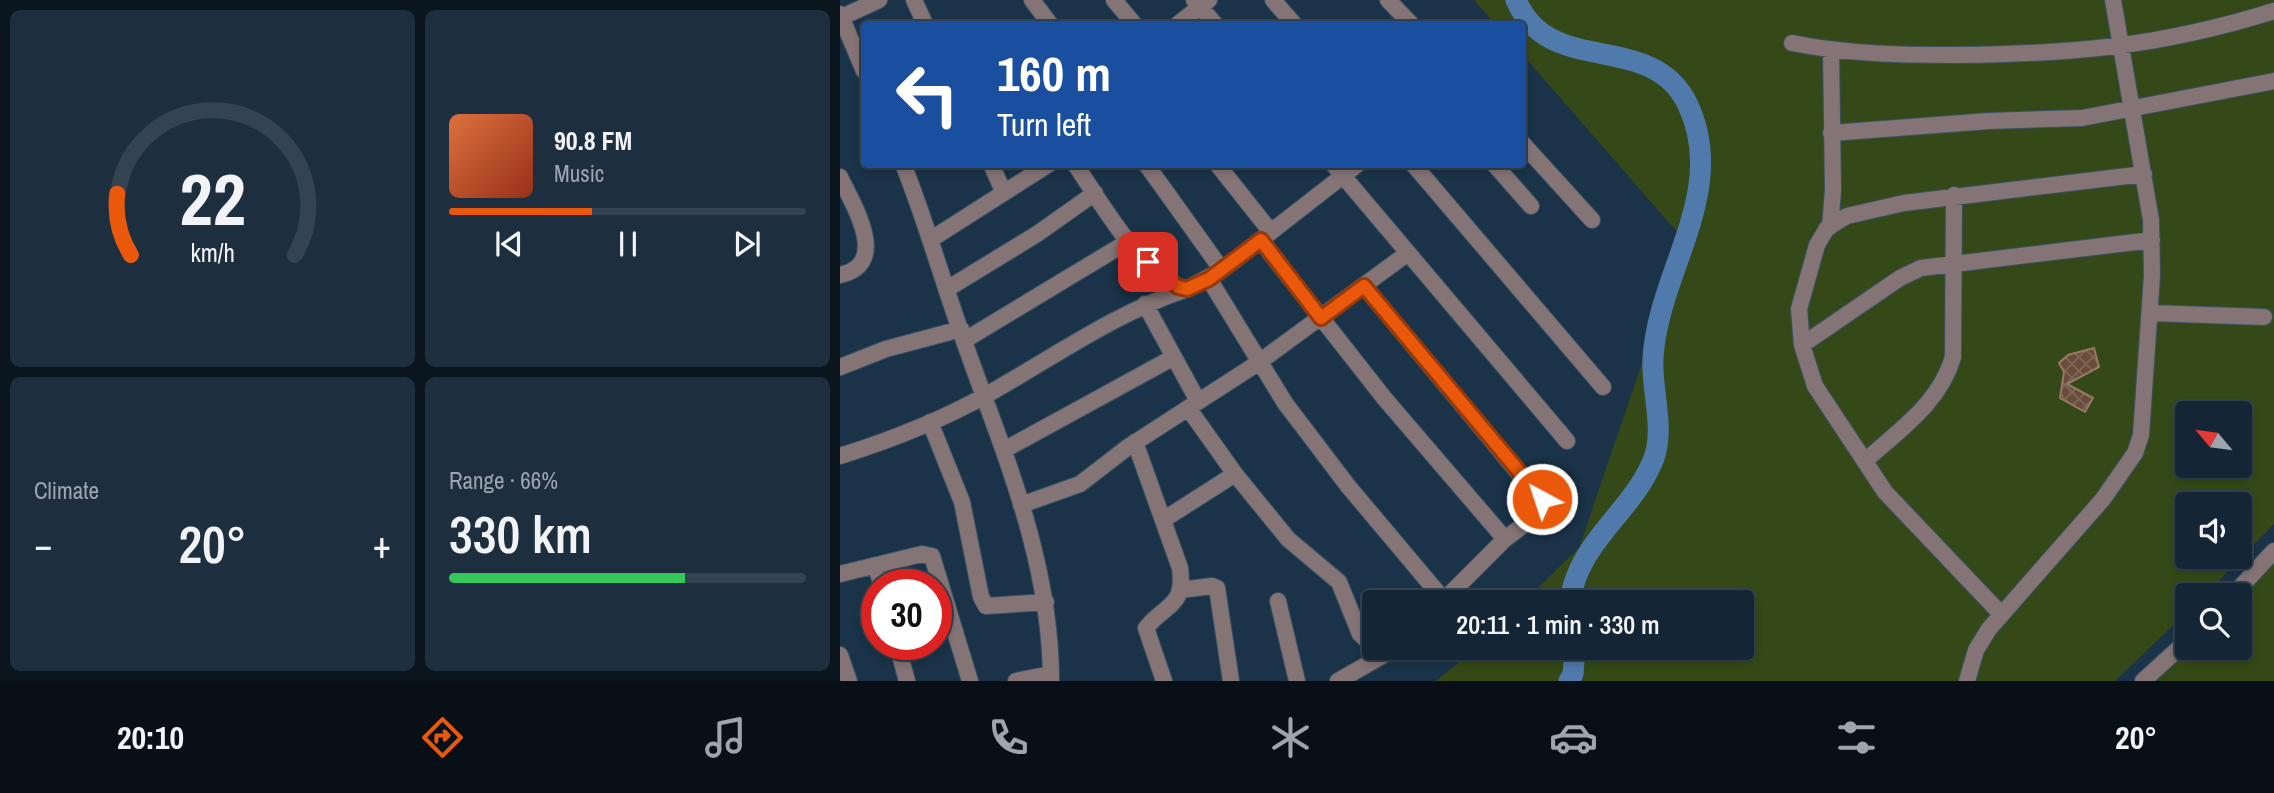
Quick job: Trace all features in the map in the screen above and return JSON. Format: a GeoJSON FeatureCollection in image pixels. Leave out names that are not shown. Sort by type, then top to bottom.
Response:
{"type":"FeatureCollection","features":[{"type":"Feature","properties":{"kind":"street"},"geometry":{"type":"LineString","coordinates":[[861,66],[847,48],[841,16],[879,0]]}},
{"type":"Feature","properties":{"kind":"street"},"geometry":{"type":"LineString","coordinates":[[914,0],[924,21]]}},
{"type":"Feature","properties":{"kind":"street"},"geometry":{"type":"LineString","coordinates":[[1032,0],[1048,21]]}},
{"type":"Feature","properties":{"kind":"street"},"geometry":{"type":"LineString","coordinates":[[1114,0],[1132,21]]}},
{"type":"Feature","properties":{"kind":"street"},"geometry":{"type":"LineString","coordinates":[[1273,0],[1291,21]]}},
{"type":"Feature","properties":{"kind":"street"},"geometry":{"type":"LineString","coordinates":[[1388,0],[1408,21]]}},
{"type":"Feature","properties":{"kind":"street"},"geometry":{"type":"LineString","coordinates":[[1967,681],[1976,650],[2001,614],[2103,499],[2135,453],[2141,435],[2150,313],[2152,240],[2134,110],[2113,0]]}},
{"type":"Feature","properties":{"kind":"street"},"geometry":{"type":"LineString","coordinates":[[1181,21],[1201,2],[1212,21]]}},
{"type":"Feature","properties":{"kind":"street"},"geometry":{"type":"LineString","coordinates":[[1792,43],[1831,51],[2044,54],[2122,48],[2210,31],[2274,11]]}},
{"type":"Feature","properties":{"kind":"street"},"geometry":{"type":"LineString","coordinates":[[1830,226],[1833,190],[1831,51]]}},
{"type":"Feature","properties":{"kind":"street"},"geometry":{"type":"LineString","coordinates":[[1831,133],[1962,122],[2082,118],[2274,81]]}},
{"type":"Feature","properties":{"kind":"street"},"geometry":{"type":"LineString","coordinates":[[1526,147],[1592,220]]}},
{"type":"Feature","properties":{"kind":"street"},"geometry":{"type":"LineString","coordinates":[[904,168],[1004,450],[1046,602],[1051,677],[1016,681]]}},
{"type":"Feature","properties":{"kind":"street"},"geometry":{"type":"LineString","coordinates":[[993,168],[1004,193]]}},
{"type":"Feature","properties":{"kind":"street"},"geometry":{"type":"LineString","coordinates":[[930,240],[1043,168]]}},
{"type":"Feature","properties":{"kind":"street"},"geometry":{"type":"LineString","coordinates":[[1078,168],[1129,241],[1161,274],[1178,287],[1187,289]]}},
{"type":"Feature","properties":{"kind":"street"},"geometry":{"type":"LineString","coordinates":[[1149,168],[1216,275],[1258,363],[1348,486],[1433,590]]}},
{"type":"Feature","properties":{"kind":"street"},"geometry":{"type":"LineString","coordinates":[[1220,168],[1321,318],[1505,539]]}},
{"type":"Feature","properties":{"kind":"street"},"geometry":{"type":"LineString","coordinates":[[1415,168],[1603,387]]}},
{"type":"Feature","properties":{"kind":"street"},"geometry":{"type":"LineString","coordinates":[[1498,168],[1531,206]]}},
{"type":"Feature","properties":{"kind":"street"},"geometry":{"type":"LineString","coordinates":[[840,456],[930,422],[986,396],[1145,304],[1216,275],[1266,236],[1338,170],[1567,441]]}},
{"type":"Feature","properties":{"kind":"street"},"geometry":{"type":"LineString","coordinates":[[2001,614],[1885,492],[1815,386],[1802,345],[1799,309],[1817,245],[1830,226],[1847,216],[1954,195],[2144,174]]}},
{"type":"Feature","properties":{"kind":"street"},"geometry":{"type":"LineString","coordinates":[[840,177],[866,236],[861,263],[855,271],[840,275]]}},
{"type":"Feature","properties":{"kind":"street"},"geometry":{"type":"LineString","coordinates":[[947,289],[1037,234],[1095,193]]}},
{"type":"Feature","properties":{"kind":"street"},"geometry":{"type":"LineString","coordinates":[[1865,461],[1928,403],[1946,380],[1953,357],[1954,195]]}},
{"type":"Feature","properties":{"kind":"street"},"geometry":{"type":"LineString","coordinates":[[1802,345],[1900,278],[1921,268],[2152,240]]}},
{"type":"Feature","properties":{"kind":"street"},"geometry":{"type":"LineString","coordinates":[[840,367],[886,349],[963,335],[1129,241]]}},
{"type":"Feature","properties":{"kind":"street"},"geometry":{"type":"LineString","coordinates":[[1021,505],[1080,484],[1135,442],[1258,363],[1408,253]]}},
{"type":"Feature","properties":{"kind":"street"},"geometry":{"type":"LineString","coordinates":[[1364,286],[1545,505],[1541,512],[1505,539],[1453,590]]}},
{"type":"Feature","properties":{"kind":"street"},"geometry":{"type":"LineString","coordinates":[[1145,304],[1174,357],[1193,405],[1235,474],[1288,539],[1339,582],[1362,635]]}},
{"type":"Feature","properties":{"kind":"street"},"geometry":{"type":"LineString","coordinates":[[2150,313],[2264,317]]}},
{"type":"Feature","properties":{"kind":"street"},"geometry":{"type":"LineString","coordinates":[[1004,450],[1174,357]]}},
{"type":"Feature","properties":{"kind":"street"},"geometry":{"type":"LineString","coordinates":[[930,422],[962,502],[981,597],[986,606],[1046,602]]}},
{"type":"Feature","properties":{"kind":"street"},"geometry":{"type":"LineString","coordinates":[[1135,442],[1180,568],[1180,590],[1174,605],[1146,628],[1164,681]]}},
{"type":"Feature","properties":{"kind":"street"},"geometry":{"type":"LineString","coordinates":[[1163,520],[1235,474]]}},
{"type":"Feature","properties":{"kind":"street"},"geometry":{"type":"LineString","coordinates":[[2244,583],[2274,551]]}},
{"type":"Feature","properties":{"kind":"street"},"geometry":{"type":"LineString","coordinates":[[840,574],[922,554],[932,556],[970,681]]}},
{"type":"Feature","properties":{"kind":"street"},"geometry":{"type":"LineString","coordinates":[[876,565],[877,569]]}},
{"type":"Feature","properties":{"kind":"street"},"geometry":{"type":"LineString","coordinates":[[1180,590],[1212,586],[1217,589],[1231,681]]}},
{"type":"Feature","properties":{"kind":"street"},"geometry":{"type":"LineString","coordinates":[[1278,601],[1297,681]]}},
{"type":"Feature","properties":{"kind":"street"},"geometry":{"type":"LineString","coordinates":[[2143,681],[2175,652]]}},
{"type":"Feature","properties":{"kind":"street"},"geometry":{"type":"LineString","coordinates":[[840,654],[849,681]]}},
{"type":"Feature","properties":{"kind":"street"},"geometry":{"type":"LineString","coordinates":[[901,660],[907,681]]}},
{"type":"Feature","properties":{"kind":"street"},"geometry":{"type":"LineString","coordinates":[[1338,681],[1367,660]]}},
{"type":"Feature","properties":{"kind":"green space"},"geometry":{"type":"Polygon","coordinates":[[[1474,0],[2274,0],[2274,524],[2252,547],[2252,492],[2175,492],[2175,569],[2230,569],[2217,583],[2175,583],[2175,624],[2115,681],[1436,681],[1461,660],[1754,660],[1754,590],[1535,590],[1579,548],[1684,240],[1526,58],[1526,21],[1492,21],[1474,0]]]}},
{"type":"Feature","properties":{"kind":"green space"},"geometry":{"type":"Polygon","coordinates":[[[2274,560],[2274,681],[2155,681],[2176,660],[2252,660],[2252,583],[2274,560]]]}},
{"type":"Feature","properties":{"kind":"building"},"geometry":{"type":"Polygon","coordinates":[[[2094,348],[2099,367],[2067,384],[2093,398],[2085,412],[2060,398],[2064,372],[2059,363],[2068,355],[2094,348]]]}},
{"type":"Feature","properties":{"kind":"waterway"},"geometry":{"type":"LineString","coordinates":[[1516,0],[1531,24],[1551,39],[1649,67],[1670,81],[1687,103],[1698,136],[1701,168],[1696,199],[1666,294],[1653,358],[1658,421],[1654,458],[1645,477],[1594,544],[1583,562],[1573,590]]}},
{"type":"Feature","properties":{"kind":"waterway"},"geometry":{"type":"LineString","coordinates":[[1569,681],[1573,674],[1574,660]]}},
{"type":"Feature","properties":{"kind":"route"},"geometry":{"type":"LineString","coordinates":[[1148,262],[1178,287],[1187,289],[1209,279],[1261,240],[1321,318],[1364,286],[1542,499]]}}]}
